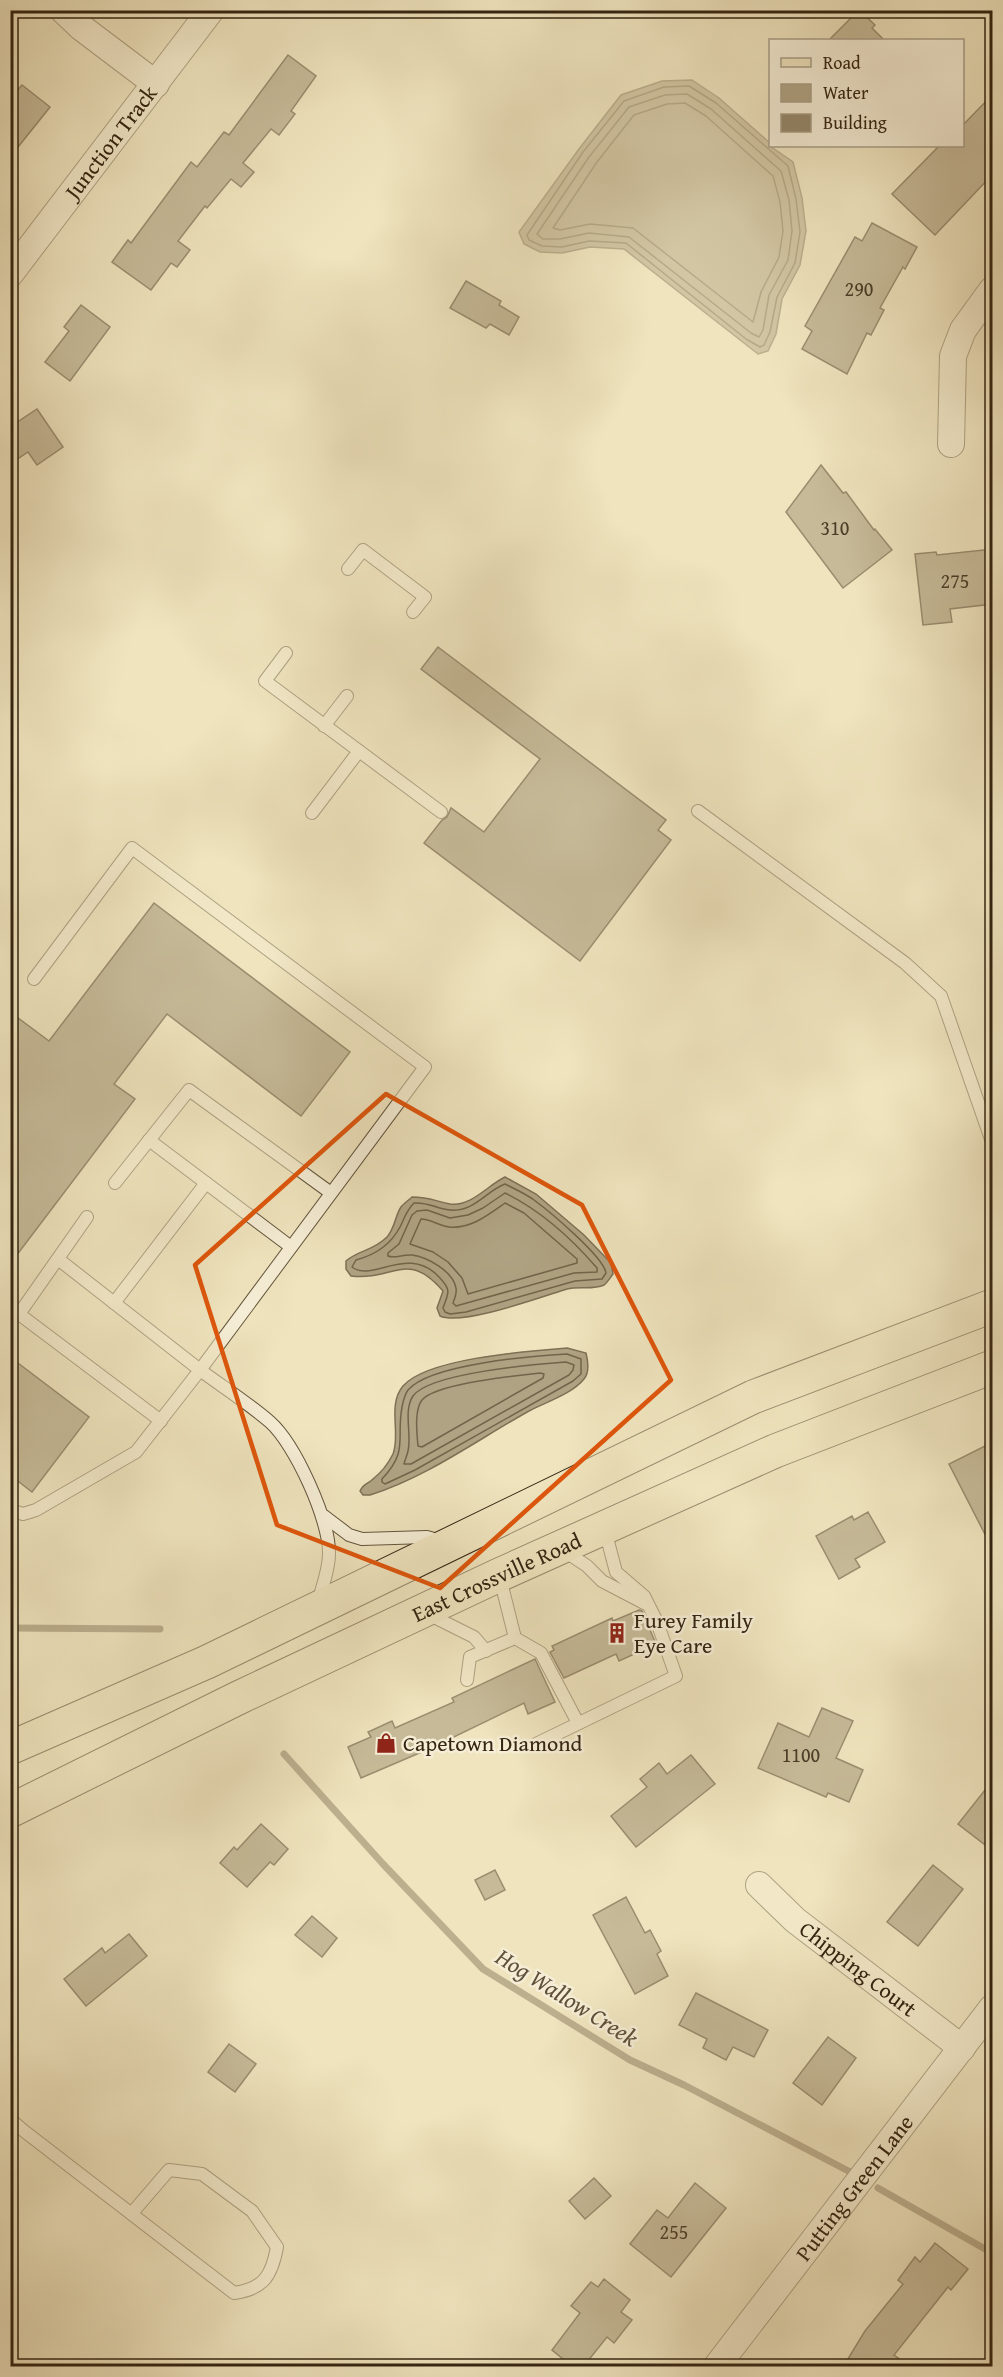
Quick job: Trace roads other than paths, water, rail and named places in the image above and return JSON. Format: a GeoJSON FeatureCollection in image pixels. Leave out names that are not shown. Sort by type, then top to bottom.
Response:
{"type":"FeatureCollection","features":[{"type":"Feature","properties":{"kind":"main road"},"geometry":{"type":"LineString","coordinates":[[10,1748],[207,1662],[753,1397],[993,1305]]}},
{"type":"Feature","properties":{"kind":"main road","name":"East Crossville Road"},"geometry":{"type":"LineString","coordinates":[[10,1811],[238,1698],[605,1527],[775,1451],[993,1367]]}},
{"type":"Feature","properties":{"kind":"street"},"geometry":{"type":"LineString","coordinates":[[63,10],[82,28],[156,84]]}},
{"type":"Feature","properties":{"kind":"street","name":"Junction Track"},"geometry":{"type":"LineString","coordinates":[[10,274],[211,10]]}},
{"type":"Feature","properties":{"kind":"street"},"geometry":{"type":"LineString","coordinates":[[951,444],[953,356],[963,330],[993,290]]}},
{"type":"Feature","properties":{"kind":"street","name":"Chipping Court"},"geometry":{"type":"LineString","coordinates":[[759,1885],[795,1920],[962,2048]]}},
{"type":"Feature","properties":{"kind":"street","name":"Putting Green Lane"},"geometry":{"type":"LineString","coordinates":[[717,2367],[993,2008]]}},
{"type":"Feature","properties":{"kind":"lane"},"geometry":{"type":"LineString","coordinates":[[348,569],[363,550],[425,597],[412,612]]}},
{"type":"Feature","properties":{"kind":"lane"},"geometry":{"type":"LineString","coordinates":[[286,653],[265,681],[441,812]]}},
{"type":"Feature","properties":{"kind":"lane"},"geometry":{"type":"LineString","coordinates":[[324,726],[346,696]]}},
{"type":"Feature","properties":{"kind":"lane"},"geometry":{"type":"LineString","coordinates":[[312,813],[359,751]]}},
{"type":"Feature","properties":{"kind":"lane"},"geometry":{"type":"LineString","coordinates":[[698,811],[905,963],[941,996],[993,1142]]}},
{"type":"Feature","properties":{"kind":"lane"},"geometry":{"type":"LineString","coordinates":[[10,1510],[22,1514],[36,1510],[136,1452],[201,1370],[424,1067],[132,848],[34,979]]}},
{"type":"Feature","properties":{"kind":"lane"},"geometry":{"type":"LineString","coordinates":[[114,1183],[189,1090],[331,1193]]}},
{"type":"Feature","properties":{"kind":"lane"},"geometry":{"type":"LineString","coordinates":[[148,1140],[291,1247]]}},
{"type":"Feature","properties":{"kind":"lane"},"geometry":{"type":"LineString","coordinates":[[114,1303],[206,1183]]}},
{"type":"Feature","properties":{"kind":"lane"},"geometry":{"type":"LineString","coordinates":[[87,1217],[19,1314],[161,1421]]}},
{"type":"Feature","properties":{"kind":"lane"},"geometry":{"type":"LineString","coordinates":[[58,1259],[272,1424],[286,1442],[324,1516],[329,1552],[327,1570],[316,1609]]}},
{"type":"Feature","properties":{"kind":"lane"},"geometry":{"type":"LineString","coordinates":[[324,1516],[349,1535],[363,1539],[427,1537],[450,1544]]}},
{"type":"Feature","properties":{"kind":"lane"},"geometry":{"type":"LineString","coordinates":[[536,1744],[676,1676],[657,1622],[644,1596],[616,1572],[605,1527]]}},
{"type":"Feature","properties":{"kind":"lane"},"geometry":{"type":"LineString","coordinates":[[560,1548],[587,1566],[602,1581],[647,1605]]}},
{"type":"Feature","properties":{"kind":"lane"},"geometry":{"type":"LineString","coordinates":[[499,1575],[515,1638],[541,1653],[578,1723]]}},
{"type":"Feature","properties":{"kind":"lane"},"geometry":{"type":"LineString","coordinates":[[422,1611],[474,1637],[486,1651]]}},
{"type":"Feature","properties":{"kind":"lane"},"geometry":{"type":"LineString","coordinates":[[467,1680],[470,1658],[515,1638]]}},
{"type":"Feature","properties":{"kind":"lane"},"geometry":{"type":"LineString","coordinates":[[10,2119],[234,2293],[253,2291],[273,2269],[277,2247],[252,2211],[202,2174],[169,2170],[132,2213]]}},
{"type":"Feature","properties":{"kind":"water"},"geometry":{"type":"Polygon","coordinates":[[[692,80],[719,98],[769,142],[769,147],[793,162],[802,198],[806,231],[800,265],[782,299],[776,334],[768,351],[758,354],[624,249],[590,247],[562,253],[540,252],[524,244],[519,232],[621,95],[662,81],[692,80]]]}},
{"type":"Feature","properties":{"kind":"water"},"geometry":{"type":"Polygon","coordinates":[[[505,1177],[536,1194],[584,1235],[611,1263],[613,1274],[605,1284],[596,1287],[567,1289],[483,1314],[451,1318],[440,1316],[437,1308],[443,1291],[419,1272],[409,1269],[378,1275],[351,1276],[346,1269],[346,1261],[377,1245],[387,1237],[401,1207],[412,1197],[458,1204],[472,1199],[505,1177]]]}},
{"type":"Feature","properties":{"kind":"water"},"geometry":{"type":"Polygon","coordinates":[[[567,1348],[586,1353],[587,1359],[586,1376],[573,1389],[529,1411],[412,1478],[370,1495],[363,1495],[360,1491],[382,1471],[393,1454],[398,1394],[403,1386],[415,1376],[456,1362],[567,1348]]]}},
{"type":"Feature","properties":{"kind":"waterway","name":"Hog Wallow Creek"},"geometry":{"type":"LineString","coordinates":[[10,1628],[160,1629]]}},
{"type":"Feature","properties":{"kind":"waterway","name":"Hog Wallow Creek"},"geometry":{"type":"LineString","coordinates":[[284,1754],[383,1864],[483,1969],[630,2060],[684,2085],[856,2175]]}},
{"type":"Feature","properties":{"kind":"waterway","name":"Hog Wallow Creek"},"geometry":{"type":"LineString","coordinates":[[878,2188],[992,2253]]}},
{"type":"Feature","properties":{"kind":"place","name":"Furey Family Eye Care"},"geometry":{"type":"Point","coordinates":[617,1633]}},
{"type":"Feature","properties":{"kind":"place","name":"Capetown Diamond"},"geometry":{"type":"Point","coordinates":[386,1743]}}]}
